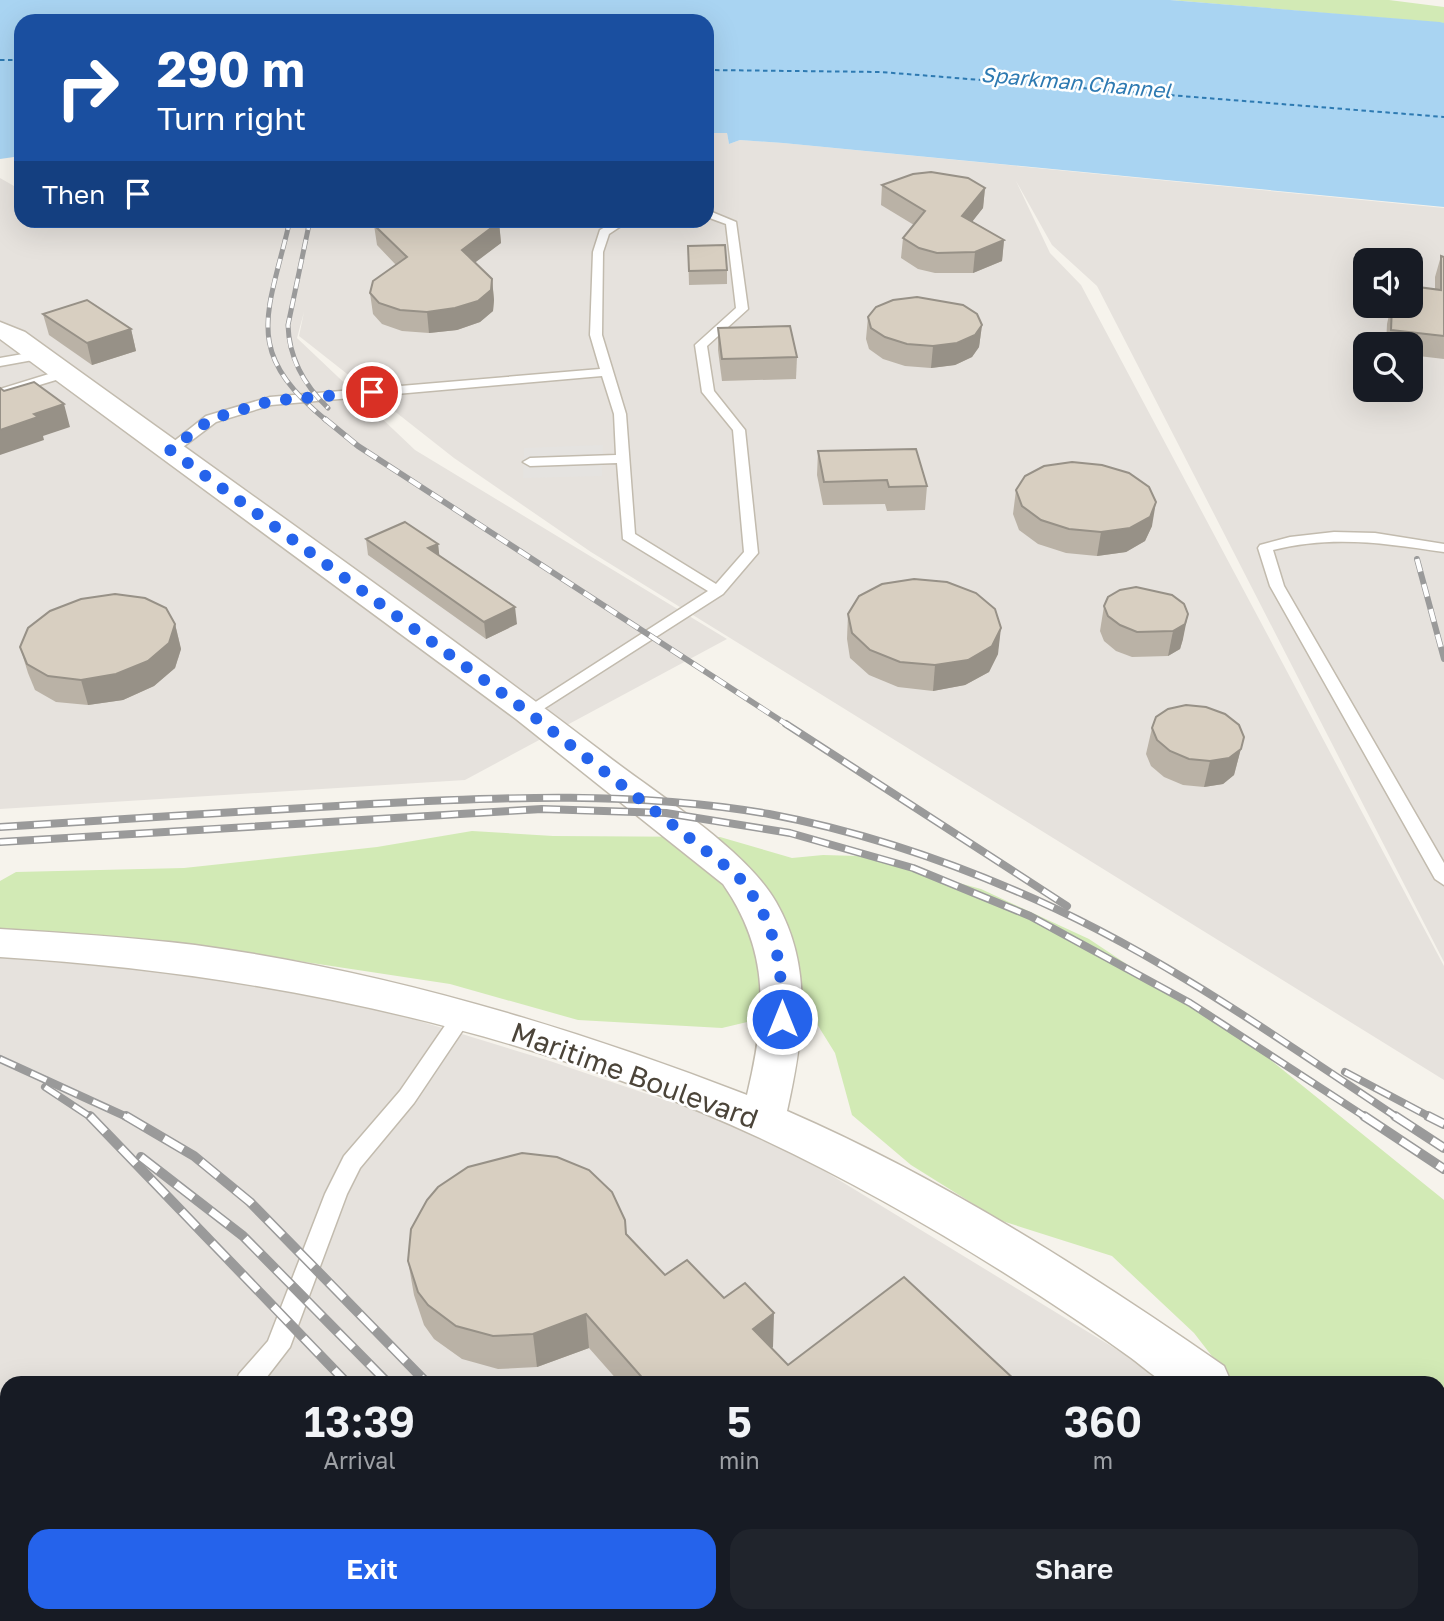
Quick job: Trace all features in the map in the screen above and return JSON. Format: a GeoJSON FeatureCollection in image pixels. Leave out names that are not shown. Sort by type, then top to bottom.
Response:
{"type":"FeatureCollection","features":[{"type":"Feature","properties":{"kind":"street"},"geometry":{"type":"LineString","coordinates":[[0,329],[65,373],[528,712],[702,845],[737,875],[758,900],[775,939],[783,982],[782,1038],[763,1120]]}},
{"type":"Feature","properties":{"kind":"street","name":"Maritime Boulevard"},"geometry":{"type":"LineString","coordinates":[[0,943],[75,945],[205,959],[341,984],[527,1033],[763,1120],[978,1230],[1110,1313],[1198,1376]]}},
{"type":"Feature","properties":{"kind":"lane"},"geometry":{"type":"LineString","coordinates":[[528,712],[718,591],[751,554],[739,430],[708,392],[701,345],[743,309],[731,222],[714,214]]}},
{"type":"Feature","properties":{"kind":"lane"},"geometry":{"type":"LineString","coordinates":[[611,228],[604,232],[598,252],[596,335],[620,414],[628,536],[718,591]]}},
{"type":"Feature","properties":{"kind":"lane"},"geometry":{"type":"LineString","coordinates":[[0,362],[40,355]]}},
{"type":"Feature","properties":{"kind":"lane"},"geometry":{"type":"LineString","coordinates":[[170,450],[211,419],[270,401],[607,372]]}},
{"type":"Feature","properties":{"kind":"lane"},"geometry":{"type":"LineString","coordinates":[[0,393],[65,373]]}},
{"type":"Feature","properties":{"kind":"lane"},"geometry":{"type":"LineString","coordinates":[[530,462],[623,459]]}},
{"type":"Feature","properties":{"kind":"lane"},"geometry":{"type":"LineString","coordinates":[[1444,548],[1356,534],[1303,537],[1265,548],[1277,586],[1444,878]]}},
{"type":"Feature","properties":{"kind":"lane"},"geometry":{"type":"LineString","coordinates":[[253,1376],[278,1347],[336,1194],[352,1162],[407,1097],[462,1016]]}},
{"type":"Feature","properties":{"kind":"shaded area"},"geometry":{"type":"Polygon","coordinates":[[[714,133],[727,133],[729,144],[740,140],[783,143],[1444,208],[1444,962],[1097,286],[1052,245],[1016,181],[1050,253],[1081,285],[1444,966],[1444,1080],[591,552],[454,458],[299,336],[304,312],[297,338],[415,450],[727,639],[465,780],[0,809],[0,178],[14,186],[14,228],[714,228],[714,133]]]}},
{"type":"Feature","properties":{"kind":"shaded area"},"geometry":{"type":"Polygon","coordinates":[[[603,445],[602,476],[523,478],[524,448],[603,445]]]}},
{"type":"Feature","properties":{"kind":"shaded area"},"geometry":{"type":"Polygon","coordinates":[[[0,958],[289,981],[550,1061],[762,1133],[1160,1376],[0,1376],[0,958]]]}},
{"type":"Feature","properties":{"kind":"green space"},"geometry":{"type":"Polygon","coordinates":[[[1170,0],[1389,0],[1444,7],[1444,23],[1170,0]]]}},
{"type":"Feature","properties":{"kind":"green space"},"geometry":{"type":"Polygon","coordinates":[[[472,831],[553,836],[720,837],[792,858],[859,856],[981,889],[1089,939],[1137,971],[1211,1012],[1444,1200],[1444,1376],[1227,1376],[1194,1333],[1112,1256],[999,1220],[911,1165],[852,1115],[835,1053],[807,1008],[722,1028],[578,1020],[450,984],[246,953],[46,931],[0,931],[0,881],[16,872],[184,868],[377,847],[472,831]]]}},
{"type":"Feature","properties":{"kind":"water","name":"Sparkman Channel"},"geometry":{"type":"Polygon","coordinates":[[[0,0],[1170,0],[1444,23],[1444,207],[783,143],[740,140],[729,144],[727,133],[714,133],[714,14],[14,14],[14,157],[0,159],[0,0]]]}},
{"type":"Feature","properties":{"kind":"building"},"geometry":{"type":"Polygon","coordinates":[[[931,172],[968,178],[985,188],[962,216],[1004,240],[975,252],[937,253],[919,248],[903,238],[925,211],[882,185],[913,174],[931,172]]]}},
{"type":"Feature","properties":{"kind":"building"},"geometry":{"type":"Polygon","coordinates":[[[377,228],[491,228],[462,250],[492,279],[491,290],[478,301],[427,312],[400,310],[379,303],[370,293],[373,281],[407,257],[377,228]]]}},
{"type":"Feature","properties":{"kind":"building"},"geometry":{"type":"Polygon","coordinates":[[[725,245],[727,270],[689,271],[688,246],[725,245]]]}},
{"type":"Feature","properties":{"kind":"building"},"geometry":{"type":"Polygon","coordinates":[[[1441,256],[1444,257],[1444,336],[1391,330],[1392,318],[1423,318],[1423,288],[1441,290],[1441,256]]]}},
{"type":"Feature","properties":{"kind":"building"},"geometry":{"type":"Polygon","coordinates":[[[917,297],[963,305],[977,314],[982,325],[975,335],[957,343],[933,346],[907,344],[885,337],[871,328],[868,317],[876,307],[893,300],[917,297]]]}},
{"type":"Feature","properties":{"kind":"building"},"geometry":{"type":"Polygon","coordinates":[[[87,300],[131,329],[87,343],[43,314],[87,300]]]}},
{"type":"Feature","properties":{"kind":"building"},"geometry":{"type":"Polygon","coordinates":[[[790,326],[797,357],[722,359],[718,328],[790,326]]]}},
{"type":"Feature","properties":{"kind":"building"},"geometry":{"type":"Polygon","coordinates":[[[34,382],[64,404],[34,414],[38,417],[0,430],[0,388],[4,391],[34,382]]]}},
{"type":"Feature","properties":{"kind":"building"},"geometry":{"type":"Polygon","coordinates":[[[916,449],[927,486],[889,487],[887,480],[824,482],[818,451],[916,449]]]}},
{"type":"Feature","properties":{"kind":"building"},"geometry":{"type":"Polygon","coordinates":[[[1072,462],[1102,465],[1129,473],[1149,487],[1156,502],[1150,517],[1130,528],[1101,532],[1069,529],[1041,520],[1022,506],[1016,490],[1025,476],[1044,466],[1072,462]]]}},
{"type":"Feature","properties":{"kind":"building"},"geometry":{"type":"Polygon","coordinates":[[[405,522],[438,544],[428,548],[515,607],[484,622],[366,539],[405,522]]]}},
{"type":"Feature","properties":{"kind":"building"},"geometry":{"type":"Polygon","coordinates":[[[914,579],[947,582],[976,593],[995,609],[1001,628],[992,646],[968,660],[935,665],[900,662],[870,650],[852,633],[848,614],[859,596],[882,584],[914,579]]]}},
{"type":"Feature","properties":{"kind":"building"},"geometry":{"type":"Polygon","coordinates":[[[1136,587],[1172,595],[1184,604],[1188,614],[1185,624],[1173,631],[1137,632],[1108,616],[1104,606],[1108,597],[1120,590],[1136,587]]]}},
{"type":"Feature","properties":{"kind":"building"},"geometry":{"type":"Polygon","coordinates":[[[115,594],[145,598],[166,608],[175,624],[169,643],[148,661],[116,674],[81,680],[48,676],[27,664],[20,647],[28,628],[50,611],[81,599],[115,594]]]}},
{"type":"Feature","properties":{"kind":"building"},"geometry":{"type":"Polygon","coordinates":[[[1186,705],[1206,707],[1225,714],[1239,725],[1244,737],[1241,749],[1229,758],[1210,761],[1189,759],[1170,751],[1157,740],[1152,728],[1156,717],[1168,709],[1186,705]]]}},
{"type":"Feature","properties":{"kind":"building"},"geometry":{"type":"Polygon","coordinates":[[[522,1153],[557,1157],[589,1170],[612,1192],[625,1220],[626,1234],[665,1275],[687,1260],[724,1298],[745,1283],[774,1313],[753,1329],[788,1365],[904,1277],[1011,1376],[641,1376],[586,1314],[533,1334],[493,1336],[456,1326],[428,1305],[418,1292],[408,1261],[411,1229],[427,1200],[438,1187],[468,1167],[522,1153]]]}},
{"type":"Feature","properties":{"kind":"ferry route"},"geometry":{"type":"LineString","coordinates":[[0,60],[14,60]]}},
{"type":"Feature","properties":{"kind":"ferry route"},"geometry":{"type":"LineString","coordinates":[[714,70],[881,72],[1444,117]]}},
{"type":"Feature","properties":{"kind":"railway"},"geometry":{"type":"LineString","coordinates":[[288,228],[269,307],[268,330],[272,352],[282,373],[300,396],[327,421]]}},
{"type":"Feature","properties":{"kind":"railway"},"geometry":{"type":"LineString","coordinates":[[308,228],[288,325],[289,337],[299,371],[328,408]]}},
{"type":"Feature","properties":{"kind":"railway"},"geometry":{"type":"LineString","coordinates":[[325,419],[358,446],[789,726]]}},
{"type":"Feature","properties":{"kind":"railway"},"geometry":{"type":"LineString","coordinates":[[1417,559],[1444,659]]}},
{"type":"Feature","properties":{"kind":"railway"},"geometry":{"type":"LineString","coordinates":[[786,724],[1067,906]]}},
{"type":"Feature","properties":{"kind":"railway"},"geometry":{"type":"LineString","coordinates":[[0,827],[370,804],[520,798],[670,802],[769,814],[864,836],[926,856],[1067,914],[1165,967],[1259,1025],[1395,1116]]}},
{"type":"Feature","properties":{"kind":"railway"},"geometry":{"type":"LineString","coordinates":[[0,842],[542,809],[666,813],[790,833],[913,868],[1030,916],[1190,1003],[1367,1118]]}},
{"type":"Feature","properties":{"kind":"railway"},"geometry":{"type":"LineString","coordinates":[[0,1059],[129,1118]]}},
{"type":"Feature","properties":{"kind":"railway"},"geometry":{"type":"LineString","coordinates":[[1345,1072],[1432,1118]]}},
{"type":"Feature","properties":{"kind":"railway"},"geometry":{"type":"LineString","coordinates":[[45,1087],[92,1118]]}},
{"type":"Feature","properties":{"kind":"railway"},"geometry":{"type":"LineString","coordinates":[[126,1116],[194,1156],[250,1202],[420,1376]]}},
{"type":"Feature","properties":{"kind":"railway"},"geometry":{"type":"LineString","coordinates":[[1364,1116],[1444,1169]]}},
{"type":"Feature","properties":{"kind":"railway"},"geometry":{"type":"LineString","coordinates":[[1395,1116],[1444,1148]]}},
{"type":"Feature","properties":{"kind":"railway"},"geometry":{"type":"LineString","coordinates":[[1428,1116],[1432,1118]]}},
{"type":"Feature","properties":{"kind":"railway"},"geometry":{"type":"LineString","coordinates":[[92,1118],[340,1376]]}},
{"type":"Feature","properties":{"kind":"railway"},"geometry":{"type":"LineString","coordinates":[[1432,1118],[1444,1124]]}},
{"type":"Feature","properties":{"kind":"railway"},"geometry":{"type":"LineString","coordinates":[[141,1157],[243,1236],[381,1376]]}},
{"type":"Feature","properties":{"kind":"route"},"geometry":{"type":"LineString","coordinates":[[372,392],[270,401],[211,419],[170,450],[528,712],[702,845],[737,875],[758,900],[775,939],[783,982],[782,1019]]}}]}
